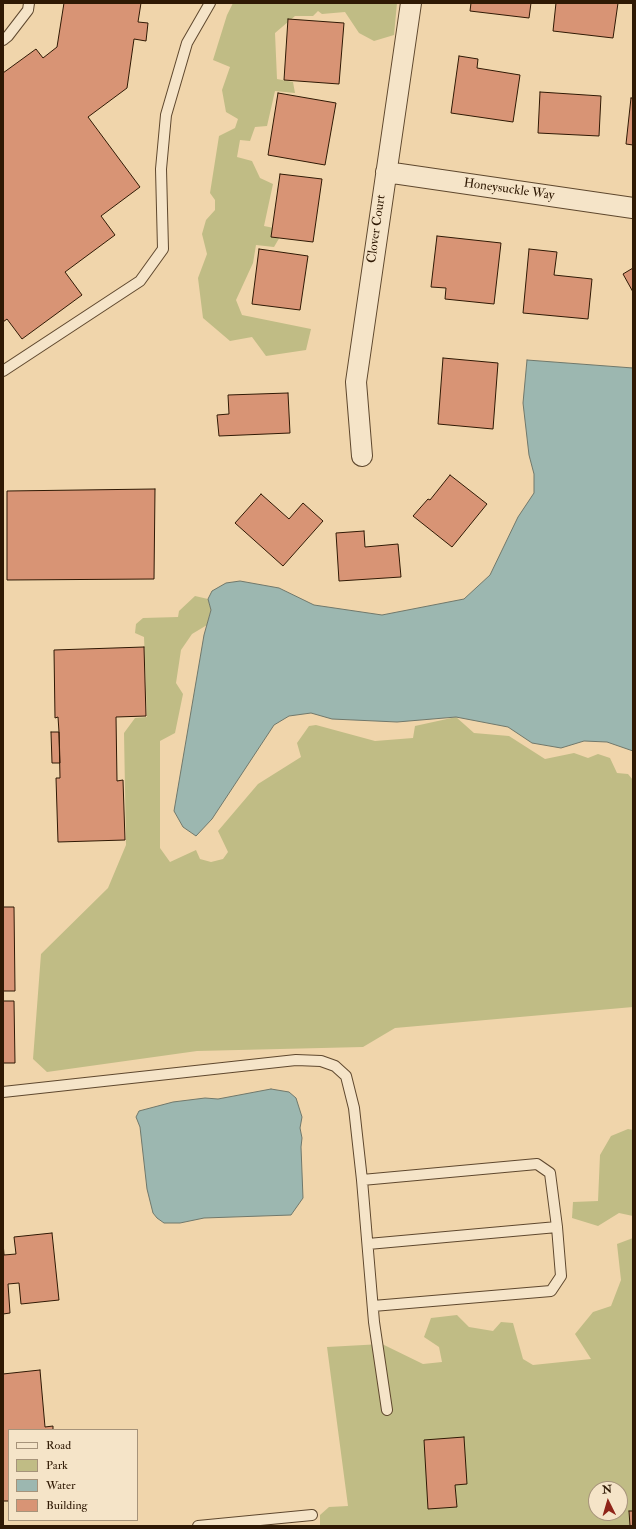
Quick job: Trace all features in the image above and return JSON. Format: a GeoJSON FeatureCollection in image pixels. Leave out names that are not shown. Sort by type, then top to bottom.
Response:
{"type":"FeatureCollection","features":[{"type":"Feature","properties":{"kind":"street","name":"Clover Court"},"geometry":{"type":"LineString","coordinates":[[362,456],[356,382],[410,3]]}},
{"type":"Feature","properties":{"kind":"street","name":"Honeysuckle Way"},"geometry":{"type":"LineString","coordinates":[[386,172],[633,208]]}},
{"type":"Feature","properties":{"kind":"lane"},"geometry":{"type":"LineString","coordinates":[[3,40],[8,36],[28,10],[29,3]]}},
{"type":"Feature","properties":{"kind":"lane"},"geometry":{"type":"LineString","coordinates":[[3,371],[140,281],[163,249],[161,168],[166,115],[187,43],[210,3]]}},
{"type":"Feature","properties":{"kind":"lane"},"geometry":{"type":"LineString","coordinates":[[3,1092],[296,1060],[321,1061],[335,1066],[346,1076],[354,1108],[373,1306],[387,1410]]}},
{"type":"Feature","properties":{"kind":"lane"},"geometry":{"type":"LineString","coordinates":[[362,1180],[537,1164],[550,1173],[557,1227],[561,1276],[551,1291],[373,1306]]}},
{"type":"Feature","properties":{"kind":"lane"},"geometry":{"type":"LineString","coordinates":[[368,1244],[557,1227]]}},
{"type":"Feature","properties":{"kind":"lane"},"geometry":{"type":"LineString","coordinates":[[198,1526],[312,1515]]}},
{"type":"Feature","properties":{"kind":"green space"},"geometry":{"type":"Polygon","coordinates":[[[233,3],[397,3],[394,35],[374,41],[359,33],[345,12],[322,14],[318,11],[313,16],[295,16],[275,33],[277,79],[293,82],[295,93],[275,91],[267,126],[255,127],[250,141],[240,140],[237,157],[252,161],[260,178],[273,184],[264,226],[284,230],[274,247],[256,245],[253,263],[236,300],[242,315],[311,329],[306,350],[266,356],[252,337],[230,341],[203,318],[198,278],[207,254],[202,234],[206,220],[215,210],[215,200],[210,193],[219,136],[235,128],[238,119],[226,112],[222,90],[230,67],[213,60],[227,15],[233,3]]]}},
{"type":"Feature","properties":{"kind":"green space"},"geometry":{"type":"Polygon","coordinates":[[[195,596],[208,599],[211,610],[207,625],[192,634],[181,650],[176,683],[183,694],[175,733],[160,741],[160,848],[170,862],[196,850],[200,859],[211,862],[223,859],[228,852],[218,831],[258,784],[301,757],[297,743],[309,726],[316,725],[375,741],[413,738],[415,726],[456,717],[474,733],[509,736],[545,759],[574,753],[588,758],[598,754],[610,758],[617,773],[628,774],[633,780],[633,1007],[395,1028],[363,1047],[197,1051],[47,1072],[33,1059],[41,954],[108,888],[126,845],[124,733],[135,718],[147,717],[144,637],[135,633],[136,624],[143,618],[178,617],[179,611],[195,596]]]}},
{"type":"Feature","properties":{"kind":"green space"},"geometry":{"type":"Polygon","coordinates":[[[628,1129],[633,1130],[633,1216],[619,1213],[598,1226],[572,1218],[573,1202],[598,1201],[600,1155],[611,1136],[628,1129]]]}},
{"type":"Feature","properties":{"kind":"green space"},"geometry":{"type":"Polygon","coordinates":[[[633,1238],[633,1526],[320,1526],[320,1515],[329,1507],[348,1506],[327,1347],[382,1344],[423,1364],[442,1362],[439,1347],[424,1337],[431,1318],[457,1315],[469,1327],[493,1331],[501,1322],[513,1323],[523,1359],[533,1365],[591,1359],[575,1334],[593,1312],[611,1306],[621,1280],[617,1244],[633,1238]]]}},
{"type":"Feature","properties":{"kind":"water"},"geometry":{"type":"Polygon","coordinates":[[[527,360],[633,368],[633,751],[607,742],[584,741],[561,748],[532,743],[508,727],[456,717],[397,722],[332,719],[311,713],[289,716],[274,725],[212,819],[196,836],[183,827],[174,811],[204,635],[211,610],[208,599],[212,591],[226,583],[240,581],[279,588],[314,605],[382,615],[464,599],[490,575],[518,517],[534,493],[534,474],[529,455],[523,403],[527,360]]]}},
{"type":"Feature","properties":{"kind":"water"},"geometry":{"type":"Polygon","coordinates":[[[271,1089],[289,1092],[296,1098],[302,1117],[300,1128],[302,1138],[303,1198],[291,1215],[204,1218],[180,1223],[164,1223],[157,1218],[153,1213],[147,1189],[140,1127],[136,1117],[139,1111],[173,1102],[205,1098],[218,1099],[271,1089]]]}},
{"type":"Feature","properties":{"kind":"building"},"geometry":{"type":"Polygon","coordinates":[[[64,3],[141,3],[138,22],[148,23],[146,41],[134,39],[127,88],[88,117],[140,187],[101,216],[115,235],[65,272],[82,295],[22,339],[7,319],[3,322],[3,73],[36,49],[43,58],[57,47],[64,3]]]}},
{"type":"Feature","properties":{"kind":"building"},"geometry":{"type":"Polygon","coordinates":[[[471,3],[531,3],[529,18],[470,11],[471,3]]]}},
{"type":"Feature","properties":{"kind":"building"},"geometry":{"type":"Polygon","coordinates":[[[556,3],[618,3],[613,38],[553,31],[556,3]]]}},
{"type":"Feature","properties":{"kind":"building"},"geometry":{"type":"Polygon","coordinates":[[[288,19],[344,23],[339,84],[284,80],[288,19]]]}},
{"type":"Feature","properties":{"kind":"building"},"geometry":{"type":"Polygon","coordinates":[[[459,56],[478,59],[477,68],[520,75],[513,122],[451,113],[459,56]]]}},
{"type":"Feature","properties":{"kind":"building"},"geometry":{"type":"Polygon","coordinates":[[[540,92],[601,96],[599,136],[538,133],[540,92]]]}},
{"type":"Feature","properties":{"kind":"building"},"geometry":{"type":"Polygon","coordinates":[[[278,93],[336,103],[325,165],[268,155],[278,93]]]}},
{"type":"Feature","properties":{"kind":"building"},"geometry":{"type":"Polygon","coordinates":[[[631,98],[633,98],[633,145],[626,144],[631,98]]]}},
{"type":"Feature","properties":{"kind":"building"},"geometry":{"type":"Polygon","coordinates":[[[280,174],[322,179],[313,242],[271,237],[280,174]]]}},
{"type":"Feature","properties":{"kind":"building"},"geometry":{"type":"Polygon","coordinates":[[[437,236],[501,243],[494,304],[445,299],[446,288],[431,287],[437,236]]]}},
{"type":"Feature","properties":{"kind":"building"},"geometry":{"type":"Polygon","coordinates":[[[259,249],[308,256],[300,310],[252,304],[259,249]]]}},
{"type":"Feature","properties":{"kind":"building"},"geometry":{"type":"Polygon","coordinates":[[[529,249],[557,252],[554,275],[592,279],[588,319],[523,313],[529,249]]]}},
{"type":"Feature","properties":{"kind":"building"},"geometry":{"type":"Polygon","coordinates":[[[633,268],[633,292],[623,274],[633,268]]]}},
{"type":"Feature","properties":{"kind":"building"},"geometry":{"type":"Polygon","coordinates":[[[443,358],[498,363],[493,429],[438,424],[443,358]]]}},
{"type":"Feature","properties":{"kind":"building"},"geometry":{"type":"Polygon","coordinates":[[[288,393],[290,433],[219,436],[217,415],[229,414],[228,395],[288,393]]]}},
{"type":"Feature","properties":{"kind":"building"},"geometry":{"type":"Polygon","coordinates":[[[450,475],[487,504],[452,547],[413,516],[428,499],[430,500],[450,475]]]}},
{"type":"Feature","properties":{"kind":"building"},"geometry":{"type":"Polygon","coordinates":[[[155,489],[154,579],[7,580],[7,491],[155,489]]]}},
{"type":"Feature","properties":{"kind":"building"},"geometry":{"type":"Polygon","coordinates":[[[261,494],[289,519],[303,503],[323,521],[283,566],[235,523],[261,494]]]}},
{"type":"Feature","properties":{"kind":"building"},"geometry":{"type":"Polygon","coordinates":[[[364,531],[365,547],[398,544],[401,577],[339,581],[336,533],[364,531]]]}},
{"type":"Feature","properties":{"kind":"building"},"geometry":{"type":"Polygon","coordinates":[[[144,647],[146,716],[116,717],[117,781],[123,780],[125,840],[58,842],[56,778],[60,778],[58,717],[55,718],[54,650],[144,647]]]}},
{"type":"Feature","properties":{"kind":"building"},"geometry":{"type":"Polygon","coordinates":[[[51,732],[59,732],[60,763],[52,763],[51,732]]]}},
{"type":"Feature","properties":{"kind":"building"},"geometry":{"type":"Polygon","coordinates":[[[3,907],[14,907],[15,991],[3,991],[3,907]]]}},
{"type":"Feature","properties":{"kind":"building"},"geometry":{"type":"Polygon","coordinates":[[[3,1001],[14,1001],[15,1063],[3,1063],[3,1001]]]}},
{"type":"Feature","properties":{"kind":"building"},"geometry":{"type":"Polygon","coordinates":[[[52,1233],[59,1300],[21,1304],[19,1283],[8,1284],[10,1313],[3,1314],[3,1242],[4,1255],[16,1254],[14,1237],[52,1233]]]}},
{"type":"Feature","properties":{"kind":"building"},"geometry":{"type":"Polygon","coordinates":[[[40,1370],[45,1427],[53,1426],[53,1429],[8,1429],[8,1501],[3,1501],[3,1374],[40,1370]]]}},
{"type":"Feature","properties":{"kind":"building"},"geometry":{"type":"Polygon","coordinates":[[[464,1437],[467,1484],[455,1485],[457,1507],[428,1509],[424,1440],[464,1437]]]}},
{"type":"Feature","properties":{"kind":"building"},"geometry":{"type":"Polygon","coordinates":[[[629,1511],[633,1511],[633,1526],[630,1526],[629,1511]]]}}]}
